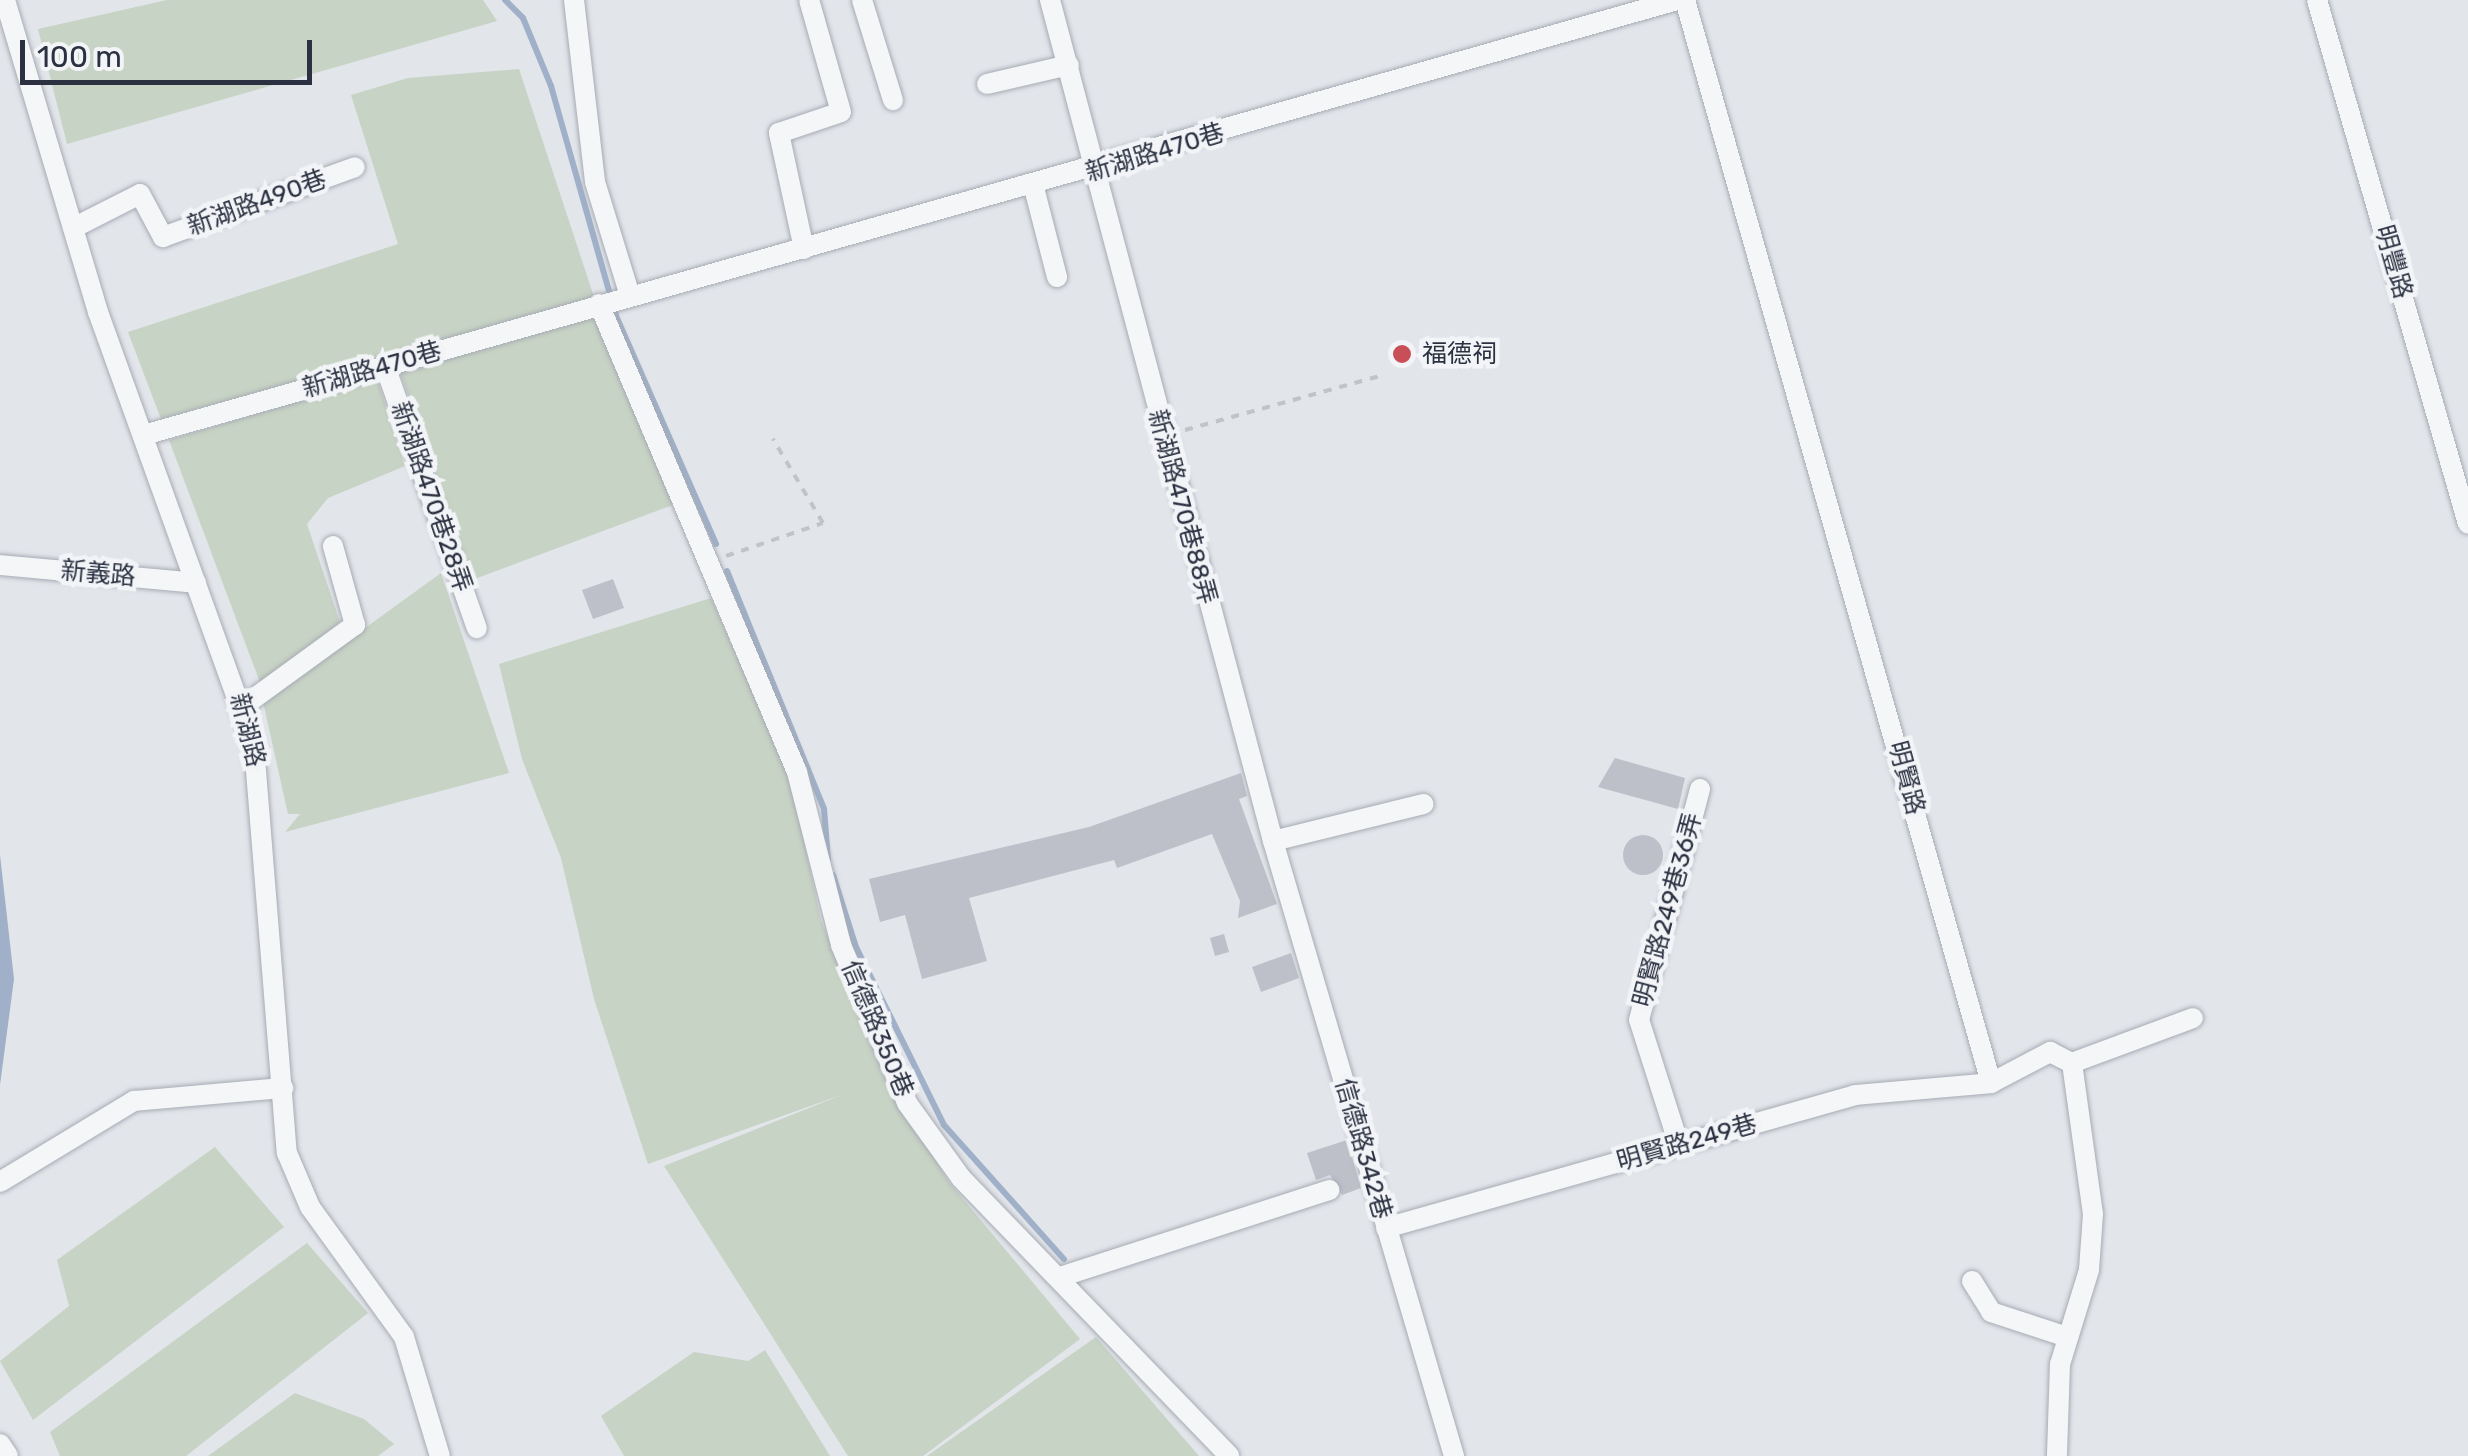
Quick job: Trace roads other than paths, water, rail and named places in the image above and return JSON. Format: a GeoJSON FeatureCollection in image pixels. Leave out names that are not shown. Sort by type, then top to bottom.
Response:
{"type":"FeatureCollection","features":[{"type":"Feature","properties":{"kind":"street","name":"新湖路"},"geometry":{"type":"LineString","coordinates":[[5,0],[73,228],[242,706],[264,814],[287,1153],[310,1207],[404,1337],[440,1456]]}},
{"type":"Feature","properties":{"kind":"street"},"geometry":{"type":"LineString","coordinates":[[574,0],[596,182],[630,296]]}},
{"type":"Feature","properties":{"kind":"street"},"geometry":{"type":"LineString","coordinates":[[804,249],[778,134],[841,112],[808,0]]}},
{"type":"Feature","properties":{"kind":"street"},"geometry":{"type":"LineString","coordinates":[[862,0],[894,100]]}},
{"type":"Feature","properties":{"kind":"street","name":"新湖路470巷88弄"},"geometry":{"type":"LineString","coordinates":[[1050,0],[1273,842]]}},
{"type":"Feature","properties":{"kind":"street","name":"新湖路470巷"},"geometry":{"type":"LineString","coordinates":[[144,435],[599,304],[1098,172],[1677,0]]}},
{"type":"Feature","properties":{"kind":"street","name":"明賢路"},"geometry":{"type":"LineString","coordinates":[[1685,0],[1991,1084]]}},
{"type":"Feature","properties":{"kind":"street","name":"明豐路"},"geometry":{"type":"LineString","coordinates":[[2318,0],[2468,524]]}},
{"type":"Feature","properties":{"kind":"street"},"geometry":{"type":"LineString","coordinates":[[988,84],[1069,65]]}},
{"type":"Feature","properties":{"kind":"street","name":"新湖路490巷"},"geometry":{"type":"LineString","coordinates":[[73,228],[140,194],[164,238],[355,167]]}},
{"type":"Feature","properties":{"kind":"street"},"geometry":{"type":"LineString","coordinates":[[1034,188],[1058,277]]}},
{"type":"Feature","properties":{"kind":"street","name":"信德路350巷"},"geometry":{"type":"LineString","coordinates":[[599,304],[797,772],[841,945],[907,1103],[961,1178],[1063,1276],[1229,1456]]}},
{"type":"Feature","properties":{"kind":"street","name":"新湖路470巷28弄"},"geometry":{"type":"LineString","coordinates":[[385,366],[477,628]]}},
{"type":"Feature","properties":{"kind":"street"},"geometry":{"type":"LineString","coordinates":[[242,706],[355,624],[333,546]]}},
{"type":"Feature","properties":{"kind":"street","name":"新義路"},"geometry":{"type":"LineString","coordinates":[[0,565],[196,583]]}},
{"type":"Feature","properties":{"kind":"street","name":"明賢路249巷36弄"},"geometry":{"type":"LineString","coordinates":[[1680,1145],[1639,1020],[1700,789]]}},
{"type":"Feature","properties":{"kind":"street"},"geometry":{"type":"LineString","coordinates":[[1273,842],[1424,804]]}},
{"type":"Feature","properties":{"kind":"street","name":"信德路342巷"},"geometry":{"type":"LineString","coordinates":[[1273,842],[1454,1456]]}},
{"type":"Feature","properties":{"kind":"street"},"geometry":{"type":"LineString","coordinates":[[1991,1084],[2050,1052],[2072,1062],[2192,1018]]}},
{"type":"Feature","properties":{"kind":"street"},"geometry":{"type":"LineString","coordinates":[[2057,1456],[2064,1336],[2089,1270],[2093,1214],[2072,1062]]}},
{"type":"Feature","properties":{"kind":"street","name":"明賢路249巷"},"geometry":{"type":"LineString","coordinates":[[1386,1228],[1855,1096],[1991,1084]]}},
{"type":"Feature","properties":{"kind":"street"},"geometry":{"type":"LineString","coordinates":[[0,1182],[134,1101],[282,1088]]}},
{"type":"Feature","properties":{"kind":"street"},"geometry":{"type":"LineString","coordinates":[[1063,1276],[1329,1190]]}},
{"type":"Feature","properties":{"kind":"street"},"geometry":{"type":"LineString","coordinates":[[1972,1281],[1991,1312],[2064,1336]]}},
{"type":"Feature","properties":{"kind":"street"},"geometry":{"type":"LineString","coordinates":[[0,1444],[8,1456]]}},
{"type":"Feature","properties":{"kind":"water"},"geometry":{"type":"Polygon","coordinates":[[[0,855],[14,979],[0,1085],[0,855]]]}},
{"type":"Feature","properties":{"kind":"waterway"},"geometry":{"type":"LineString","coordinates":[[505,0],[523,18],[551,86],[616,316],[716,544]]}},
{"type":"Feature","properties":{"kind":"waterway"},"geometry":{"type":"LineString","coordinates":[[727,571],[824,809],[828,859]]}},
{"type":"Feature","properties":{"kind":"waterway"},"geometry":{"type":"LineString","coordinates":[[833,875],[856,947],[944,1125],[1064,1259]]}},
{"type":"Feature","properties":{"kind":"place","name":"福德祠"},"geometry":{"type":"Point","coordinates":[1402,354]}}]}
